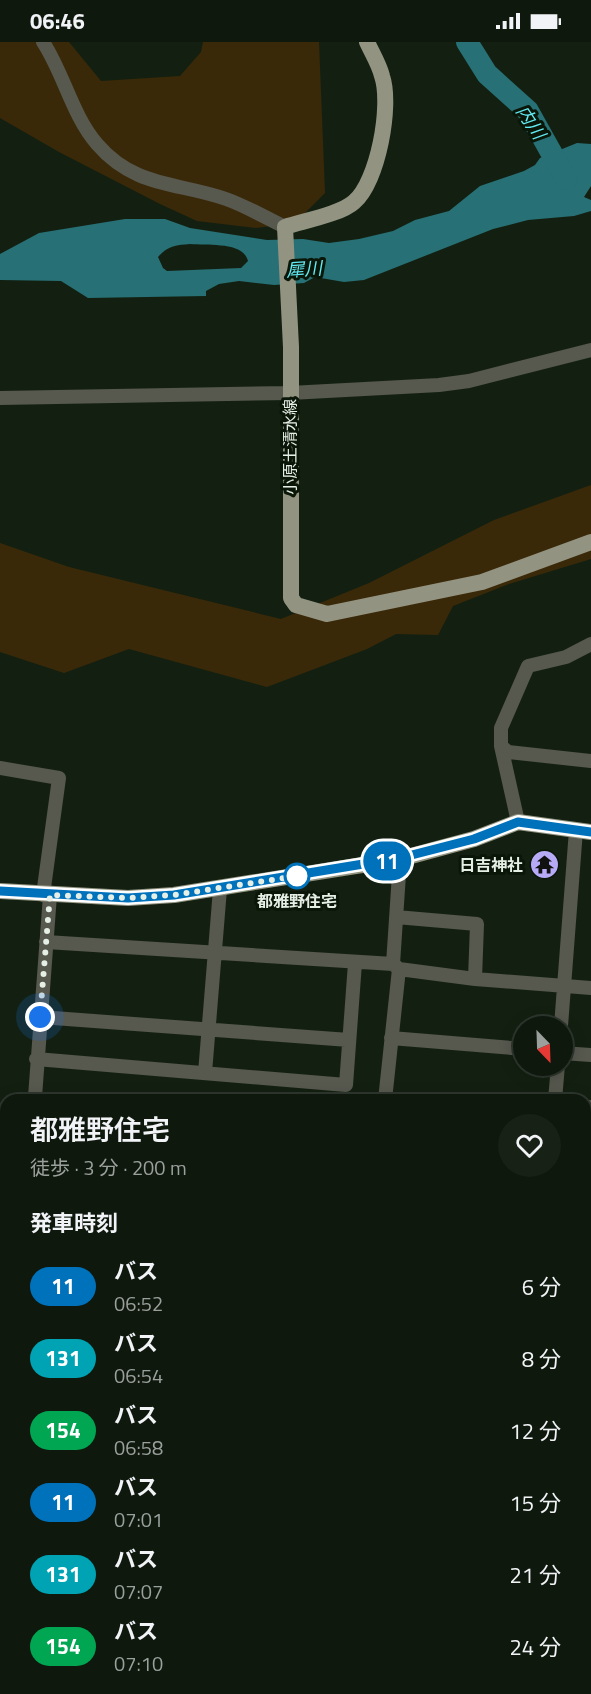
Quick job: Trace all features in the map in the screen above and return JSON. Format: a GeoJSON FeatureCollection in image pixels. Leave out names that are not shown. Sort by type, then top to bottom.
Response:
{"type":"FeatureCollection","features":[{"type":"Feature","properties":{"kind":"main road"},"geometry":{"type":"LineString","coordinates":[[285,230],[352,204],[365,192],[373,176],[387,111],[383,76],[367,42]]}},
{"type":"Feature","properties":{"kind":"main road","name":"小原土清水線"},"geometry":{"type":"LineString","coordinates":[[285,230],[287,310],[291,347],[289,590],[296,605],[327,614],[459,587],[482,582],[591,542]]}},
{"type":"Feature","properties":{"kind":"main road"},"geometry":{"type":"LineString","coordinates":[[0,891],[128,898],[220,889],[400,858],[474,839],[518,822],[583,831]]}},
{"type":"Feature","properties":{"kind":"street"},"geometry":{"type":"LineString","coordinates":[[43,42],[79,114],[97,143],[118,163],[142,178],[227,199],[285,230]]}},
{"type":"Feature","properties":{"kind":"street"},"geometry":{"type":"LineString","coordinates":[[0,398],[290,393],[449,384],[591,351]]}},
{"type":"Feature","properties":{"kind":"street"},"geometry":{"type":"LineString","coordinates":[[518,822],[501,746],[501,728],[528,666],[566,657],[591,644]]}},
{"type":"Feature","properties":{"kind":"street"},"geometry":{"type":"LineString","coordinates":[[501,746],[508,752],[591,761]]}},
{"type":"Feature","properties":{"kind":"street"},"geometry":{"type":"LineString","coordinates":[[0,768],[59,778],[46,895],[46,942],[34,1094]]}},
{"type":"Feature","properties":{"kind":"street"},"geometry":{"type":"LineString","coordinates":[[562,1016],[583,831]]}},
{"type":"Feature","properties":{"kind":"street"},"geometry":{"type":"LineString","coordinates":[[386,1094],[396,967],[396,917],[400,858]]}},
{"type":"Feature","properties":{"kind":"street"},"geometry":{"type":"LineString","coordinates":[[205,1073],[220,889]]}},
{"type":"Feature","properties":{"kind":"street"},"geometry":{"type":"LineString","coordinates":[[396,917],[477,924],[475,979]]}},
{"type":"Feature","properties":{"kind":"street"},"geometry":{"type":"LineString","coordinates":[[46,942],[355,963],[475,979],[591,988]]}},
{"type":"Feature","properties":{"kind":"street"},"geometry":{"type":"LineString","coordinates":[[36,1059],[346,1085],[355,963]]}},
{"type":"Feature","properties":{"kind":"street"},"geometry":{"type":"LineString","coordinates":[[40,1017],[350,1040]]}},
{"type":"Feature","properties":{"kind":"street"},"geometry":{"type":"LineString","coordinates":[[391,1038],[513,1049]]}},
{"type":"Feature","properties":{"kind":"street"},"geometry":{"type":"LineString","coordinates":[[573,1054],[591,1055]]}},
{"type":"Feature","properties":{"kind":"street"},"geometry":{"type":"LineString","coordinates":[[556,1094],[557,1076]]}},
{"type":"Feature","properties":{"kind":"shaded area"},"geometry":{"type":"Polygon","coordinates":[[[0,42],[69,42],[101,81],[180,76],[201,52],[203,42],[319,42],[325,193],[295,223],[256,228],[197,221],[160,204],[59,152],[0,118],[0,42]]]}},
{"type":"Feature","properties":{"kind":"shaded area"},"geometry":{"type":"Polygon","coordinates":[[[591,485],[591,559],[509,584],[453,606],[438,635],[396,634],[367,649],[267,687],[129,649],[64,673],[0,652],[0,543],[69,567],[281,619],[369,583],[494,520],[591,485]]]}},
{"type":"Feature","properties":{"kind":"water","name":"犀川"},"geometry":{"type":"Polygon","coordinates":[[[577,143],[591,144],[591,186],[584,197],[591,200],[591,211],[574,216],[528,220],[493,229],[364,280],[344,282],[315,277],[304,283],[274,285],[239,281],[219,284],[206,291],[206,296],[88,298],[61,281],[0,280],[0,254],[39,233],[125,219],[165,219],[190,228],[267,240],[303,239],[329,243],[359,239],[393,231],[415,220],[449,211],[480,186],[524,171],[535,165],[540,158],[577,143]],[[190,244],[165,250],[158,257],[163,268],[167,271],[241,268],[248,261],[245,255],[232,247],[190,244]]]}},
{"type":"Feature","properties":{"kind":"waterway","name":"内川"},"geometry":{"type":"LineString","coordinates":[[467,42],[487,74],[528,111],[566,179]]}},
{"type":"Feature","properties":{"kind":"bus line","name":"11"},"geometry":{"type":"LineString","coordinates":[[0,891],[128,898],[174,895],[400,858],[474,839],[518,822],[591,832]]}},
{"type":"Feature","properties":{"kind":"place","name":"日吉神社"},"geometry":{"type":"Point","coordinates":[544,865]}},
{"type":"Feature","properties":{"kind":"place","name":"都雅野住宅"},"geometry":{"type":"Point","coordinates":[297,876]}},
{"type":"Feature","properties":{"kind":"route"},"geometry":{"type":"LineString","coordinates":[[40,1017],[50,895],[128,898],[174,895],[297,876]]}}]}
